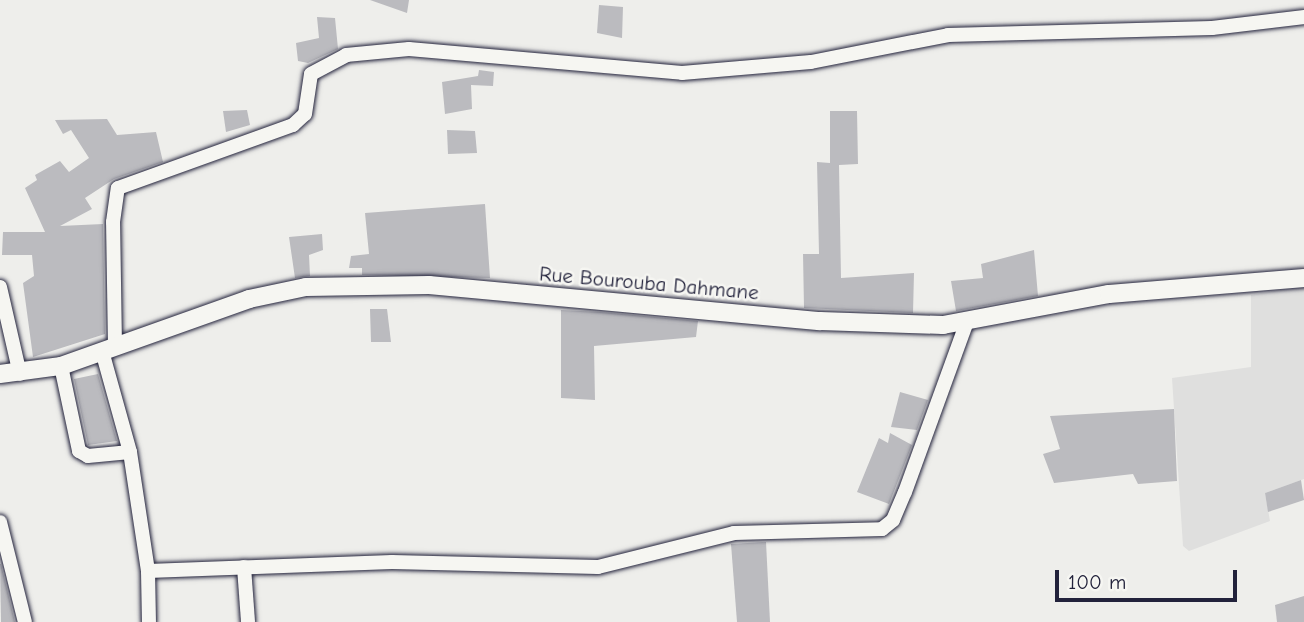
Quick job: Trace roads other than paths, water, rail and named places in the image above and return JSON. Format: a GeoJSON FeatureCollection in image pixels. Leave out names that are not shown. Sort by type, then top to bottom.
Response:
{"type":"FeatureCollection","features":[{"type":"Feature","properties":{"kind":"street"},"geometry":{"type":"LineString","coordinates":[[149,622],[148,570],[130,452],[108,349],[113,222],[118,188],[293,125],[305,114],[314,70],[346,55],[409,49],[682,73],[792,65],[948,35],[1212,28],[1304,17]]}},
{"type":"Feature","properties":{"kind":"street","name":"Rue Bourouba Dahmane"},"geometry":{"type":"LineString","coordinates":[[0,374],[20,374],[61,366],[281,290],[396,285],[820,321],[966,324],[1082,297],[1304,278]]}},
{"type":"Feature","properties":{"kind":"street"},"geometry":{"type":"LineString","coordinates":[[0,287],[20,374]]}},
{"type":"Feature","properties":{"kind":"street"},"geometry":{"type":"LineString","coordinates":[[148,570],[391,562],[598,567],[734,533],[882,529],[893,520],[905,492],[966,324]]}},
{"type":"Feature","properties":{"kind":"street"},"geometry":{"type":"LineString","coordinates":[[61,366],[79,450],[88,456],[130,452]]}},
{"type":"Feature","properties":{"kind":"street"},"geometry":{"type":"LineString","coordinates":[[1,529],[25,622]]}},
{"type":"Feature","properties":{"kind":"street"},"geometry":{"type":"LineString","coordinates":[[244,568],[248,622]]}}]}
